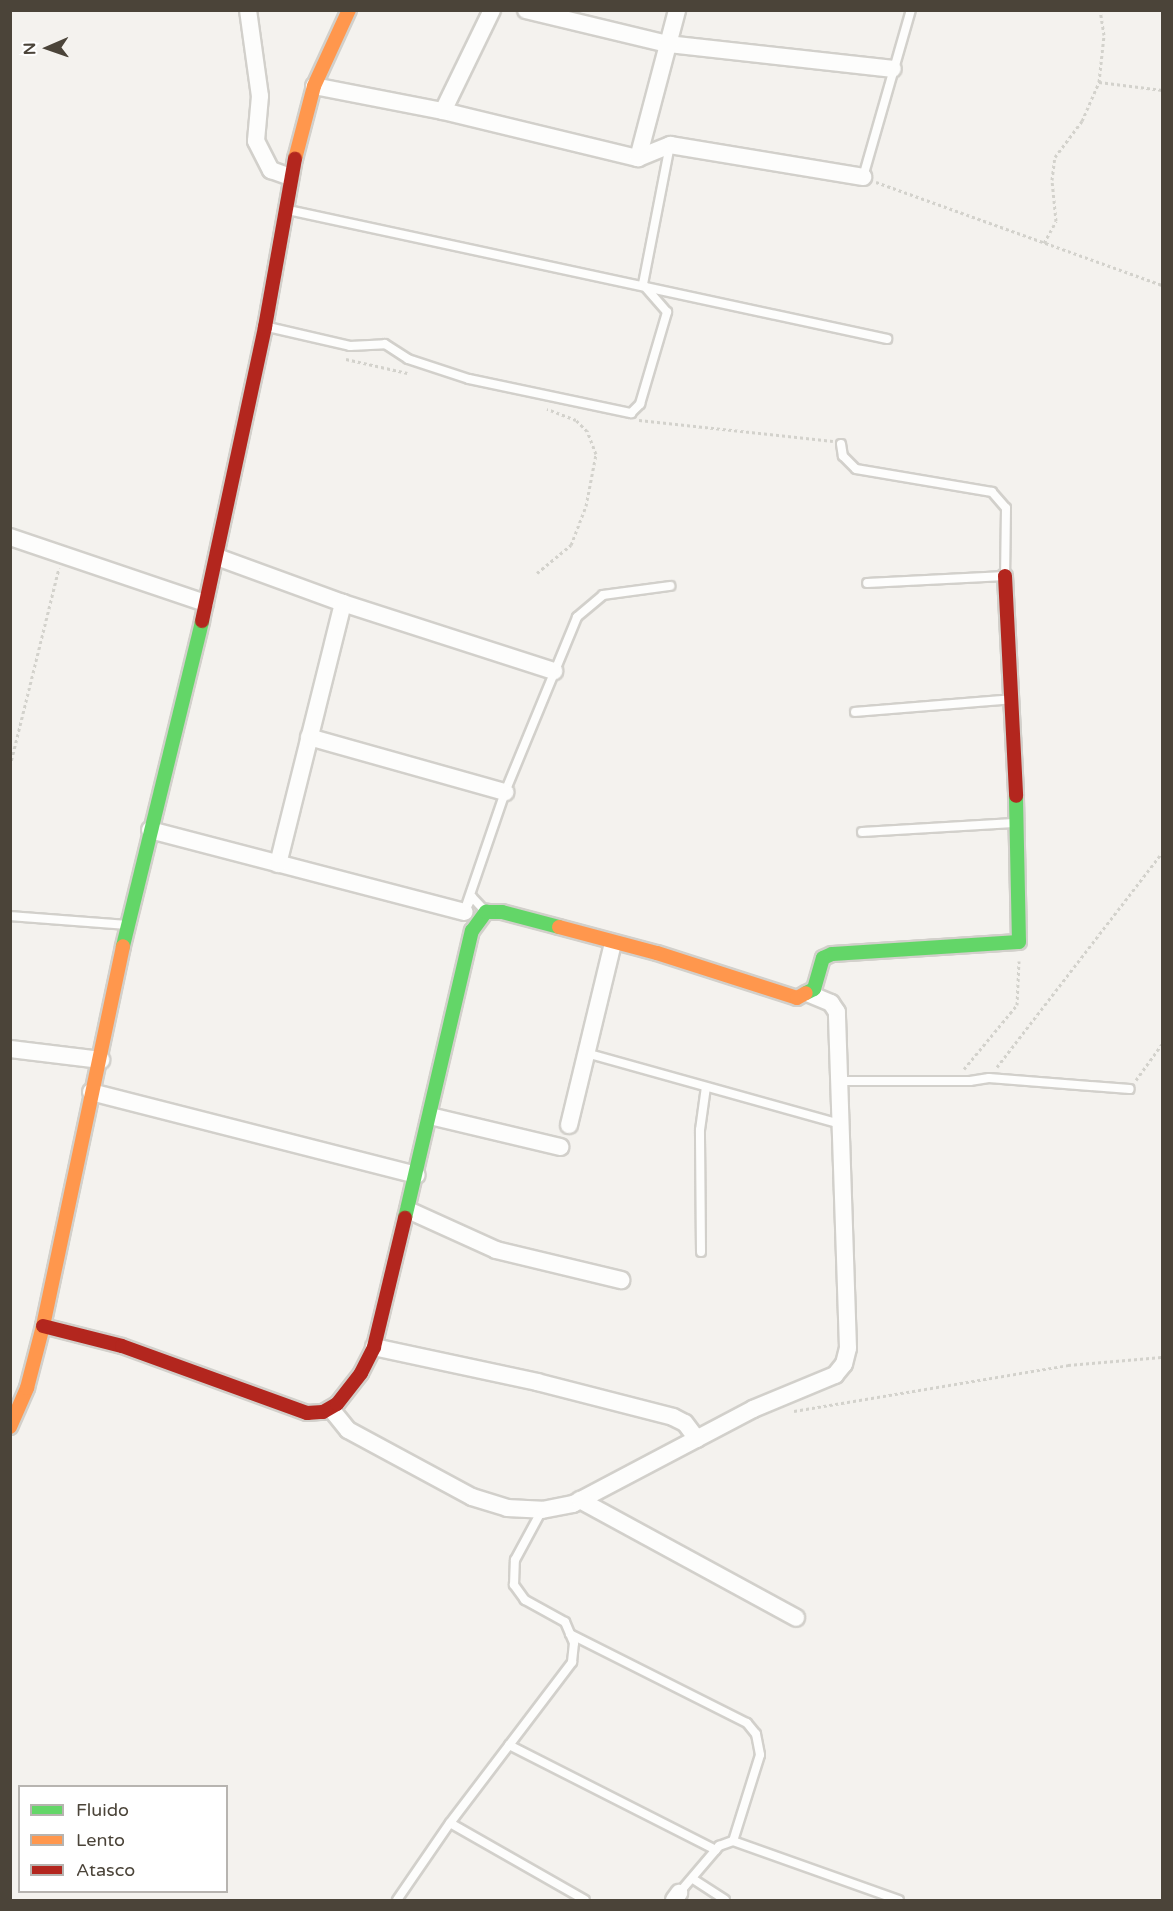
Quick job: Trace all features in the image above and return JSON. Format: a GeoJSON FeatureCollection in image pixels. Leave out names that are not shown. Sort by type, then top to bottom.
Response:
{"type":"FeatureCollection","features":[{"type":"Feature","properties":{"kind":"street"},"geometry":{"type":"LineString","coordinates":[[248,10],[260,96],[256,141],[271,170],[290,177]]}},
{"type":"Feature","properties":{"kind":"street"},"geometry":{"type":"LineString","coordinates":[[10,1427],[43,1326],[128,925],[217,558],[265,327],[290,177],[314,86],[349,10]]}},
{"type":"Feature","properties":{"kind":"street"},"geometry":{"type":"LineString","coordinates":[[443,111],[492,10]]}},
{"type":"Feature","properties":{"kind":"street"},"geometry":{"type":"LineString","coordinates":[[526,10],[668,44],[893,69]]}},
{"type":"Feature","properties":{"kind":"street"},"geometry":{"type":"LineString","coordinates":[[638,158],[677,10]]}},
{"type":"Feature","properties":{"kind":"street"},"geometry":{"type":"LineString","coordinates":[[314,86],[443,111],[638,158],[670,145],[863,177]]}},
{"type":"Feature","properties":{"kind":"street"},"geometry":{"type":"LineString","coordinates":[[10,537],[205,603]]}},
{"type":"Feature","properties":{"kind":"street"},"geometry":{"type":"LineString","coordinates":[[217,558],[343,603],[554,671]]}},
{"type":"Feature","properties":{"kind":"street"},"geometry":{"type":"LineString","coordinates":[[810,994],[823,958],[832,954],[1019,942],[1014,699],[1005,576]]}},
{"type":"Feature","properties":{"kind":"street"},"geometry":{"type":"LineString","coordinates":[[278,864],[343,603]]}},
{"type":"Feature","properties":{"kind":"street"},"geometry":{"type":"LineString","coordinates":[[309,737],[505,792]]}},
{"type":"Feature","properties":{"kind":"street"},"geometry":{"type":"LineString","coordinates":[[150,830],[464,912]]}},
{"type":"Feature","properties":{"kind":"street"},"geometry":{"type":"LineString","coordinates":[[43,1326],[122,1346],[299,1411],[315,1414],[331,1409],[352,1386],[374,1347],[417,1175],[464,960],[472,931],[486,912],[502,912],[791,997],[810,994],[831,1003],[837,1012],[848,1348],[844,1364],[835,1375],[753,1408],[580,1500],[542,1510],[507,1508],[472,1497],[348,1430],[331,1409]]}},
{"type":"Feature","properties":{"kind":"street"},"geometry":{"type":"LineString","coordinates":[[569,1125],[613,943]]}},
{"type":"Feature","properties":{"kind":"street"},"geometry":{"type":"LineString","coordinates":[[10,1049],[101,1060]]}},
{"type":"Feature","properties":{"kind":"street"},"geometry":{"type":"LineString","coordinates":[[91,1092],[417,1175]]}},
{"type":"Feature","properties":{"kind":"street"},"geometry":{"type":"LineString","coordinates":[[430,1116],[560,1147]]}},
{"type":"Feature","properties":{"kind":"street"},"geometry":{"type":"LineString","coordinates":[[408,1210],[496,1250],[621,1280]]}},
{"type":"Feature","properties":{"kind":"street"},"geometry":{"type":"LineString","coordinates":[[374,1347],[537,1382],[673,1417],[685,1423],[697,1438]]}},
{"type":"Feature","properties":{"kind":"street"},"geometry":{"type":"LineString","coordinates":[[580,1500],[796,1618]]}},
{"type":"Feature","properties":{"kind":"lane"},"geometry":{"type":"LineString","coordinates":[[863,177],[912,10]]}},
{"type":"Feature","properties":{"kind":"lane"},"geometry":{"type":"LineString","coordinates":[[265,327],[350,346],[385,344],[408,359],[469,379],[631,413],[640,404],[667,312],[645,287],[647,251],[663,195],[670,145]]}},
{"type":"Feature","properties":{"kind":"lane"},"geometry":{"type":"LineString","coordinates":[[285,209],[887,339]]}},
{"type":"Feature","properties":{"kind":"lane"},"geometry":{"type":"LineString","coordinates":[[841,444],[846,461],[861,471],[997,495],[1007,514],[1005,576],[867,583]]}},
{"type":"Feature","properties":{"kind":"lane"},"geometry":{"type":"LineString","coordinates":[[464,912],[505,792],[577,617],[589,603],[611,593],[670,586]]}},
{"type":"Feature","properties":{"kind":"lane"},"geometry":{"type":"LineString","coordinates":[[855,712],[1014,699]]}},
{"type":"Feature","properties":{"kind":"lane"},"geometry":{"type":"LineString","coordinates":[[862,832],[1016,823]]}},
{"type":"Feature","properties":{"kind":"lane"},"geometry":{"type":"LineString","coordinates":[[464,912],[472,897],[486,912]]}},
{"type":"Feature","properties":{"kind":"lane"},"geometry":{"type":"LineString","coordinates":[[10,916],[128,925]]}},
{"type":"Feature","properties":{"kind":"lane"},"geometry":{"type":"LineString","coordinates":[[586,1053],[841,1124]]}},
{"type":"Feature","properties":{"kind":"lane"},"geometry":{"type":"LineString","coordinates":[[839,1081],[957,1081],[989,1078],[1130,1089]]}},
{"type":"Feature","properties":{"kind":"lane"},"geometry":{"type":"LineString","coordinates":[[701,1252],[700,1130],[706,1087]]}},
{"type":"Feature","properties":{"kind":"lane"},"geometry":{"type":"LineString","coordinates":[[397,1900],[450,1823],[572,1662],[574,1643],[566,1622],[525,1600],[514,1585],[515,1560],[542,1510]]}},
{"type":"Feature","properties":{"kind":"lane"},"geometry":{"type":"LineString","coordinates":[[570,1634],[747,1723],[756,1734],[760,1755],[733,1841],[716,1850],[677,1897]]}},
{"type":"Feature","properties":{"kind":"lane"},"geometry":{"type":"LineString","coordinates":[[509,1745],[716,1850]]}},
{"type":"Feature","properties":{"kind":"lane"},"geometry":{"type":"LineString","coordinates":[[450,1823],[585,1900]]}},
{"type":"Feature","properties":{"kind":"lane"},"geometry":{"type":"LineString","coordinates":[[733,1841],[899,1900]]}},
{"type":"Feature","properties":{"kind":"lane"},"geometry":{"type":"LineString","coordinates":[[693,1879],[725,1900]]}},
{"type":"Feature","properties":{"kind":"path"},"geometry":{"type":"LineString","coordinates":[[1044,243],[1056,221],[1052,180],[1055,157],[1082,121],[1099,82],[1104,35],[1100,10]]}},
{"type":"Feature","properties":{"kind":"path"},"geometry":{"type":"LineString","coordinates":[[1099,82],[1162,90]]}},
{"type":"Feature","properties":{"kind":"path"},"geometry":{"type":"LineString","coordinates":[[863,177],[1162,285]]}},
{"type":"Feature","properties":{"kind":"path"},"geometry":{"type":"LineString","coordinates":[[344,358],[410,373]]}},
{"type":"Feature","properties":{"kind":"path"},"geometry":{"type":"LineString","coordinates":[[537,573],[571,545],[586,506],[596,454],[587,431],[576,420],[539,407]]}},
{"type":"Feature","properties":{"kind":"path"},"geometry":{"type":"LineString","coordinates":[[631,413],[644,421],[841,444]]}},
{"type":"Feature","properties":{"kind":"path"},"geometry":{"type":"LineString","coordinates":[[10,766],[62,554]]}},
{"type":"Feature","properties":{"kind":"path"},"geometry":{"type":"LineString","coordinates":[[989,1078],[1162,853]]}},
{"type":"Feature","properties":{"kind":"path"},"geometry":{"type":"LineString","coordinates":[[957,1081],[1019,1000],[1019,942]]}},
{"type":"Feature","properties":{"kind":"path"},"geometry":{"type":"LineString","coordinates":[[1130,1089],[1162,1044]]}},
{"type":"Feature","properties":{"kind":"path"},"geometry":{"type":"LineString","coordinates":[[785,1411],[1068,1365],[1162,1357]]}},
{"type":"Feature","properties":{"kind":"traffic: fast"},"geometry":{"type":"LineString","coordinates":[[123,946],[202,621]]}},
{"type":"Feature","properties":{"kind":"traffic: fast"},"geometry":{"type":"LineString","coordinates":[[806,993],[814,989],[823,958],[832,954],[1019,942],[1016,796]]}},
{"type":"Feature","properties":{"kind":"traffic: fast"},"geometry":{"type":"LineString","coordinates":[[405,1218],[472,931],[486,912],[502,912],[559,927]]}},
{"type":"Feature","properties":{"kind":"traffic: slow"},"geometry":{"type":"LineString","coordinates":[[295,159],[314,86],[349,10]]}},
{"type":"Feature","properties":{"kind":"traffic: slow"},"geometry":{"type":"LineString","coordinates":[[559,927],[657,953],[797,998],[806,993]]}},
{"type":"Feature","properties":{"kind":"traffic: slow"},"geometry":{"type":"LineString","coordinates":[[10,1427],[27,1388],[43,1326],[123,946]]}},
{"type":"Feature","properties":{"kind":"traffic: jam"},"geometry":{"type":"LineString","coordinates":[[202,621],[265,327],[295,159]]}},
{"type":"Feature","properties":{"kind":"traffic: jam"},"geometry":{"type":"LineString","coordinates":[[1005,576],[1016,796]]}},
{"type":"Feature","properties":{"kind":"traffic: jam"},"geometry":{"type":"LineString","coordinates":[[43,1326],[122,1346],[307,1413],[323,1412],[337,1404],[361,1373],[374,1347],[405,1218]]}}]}
